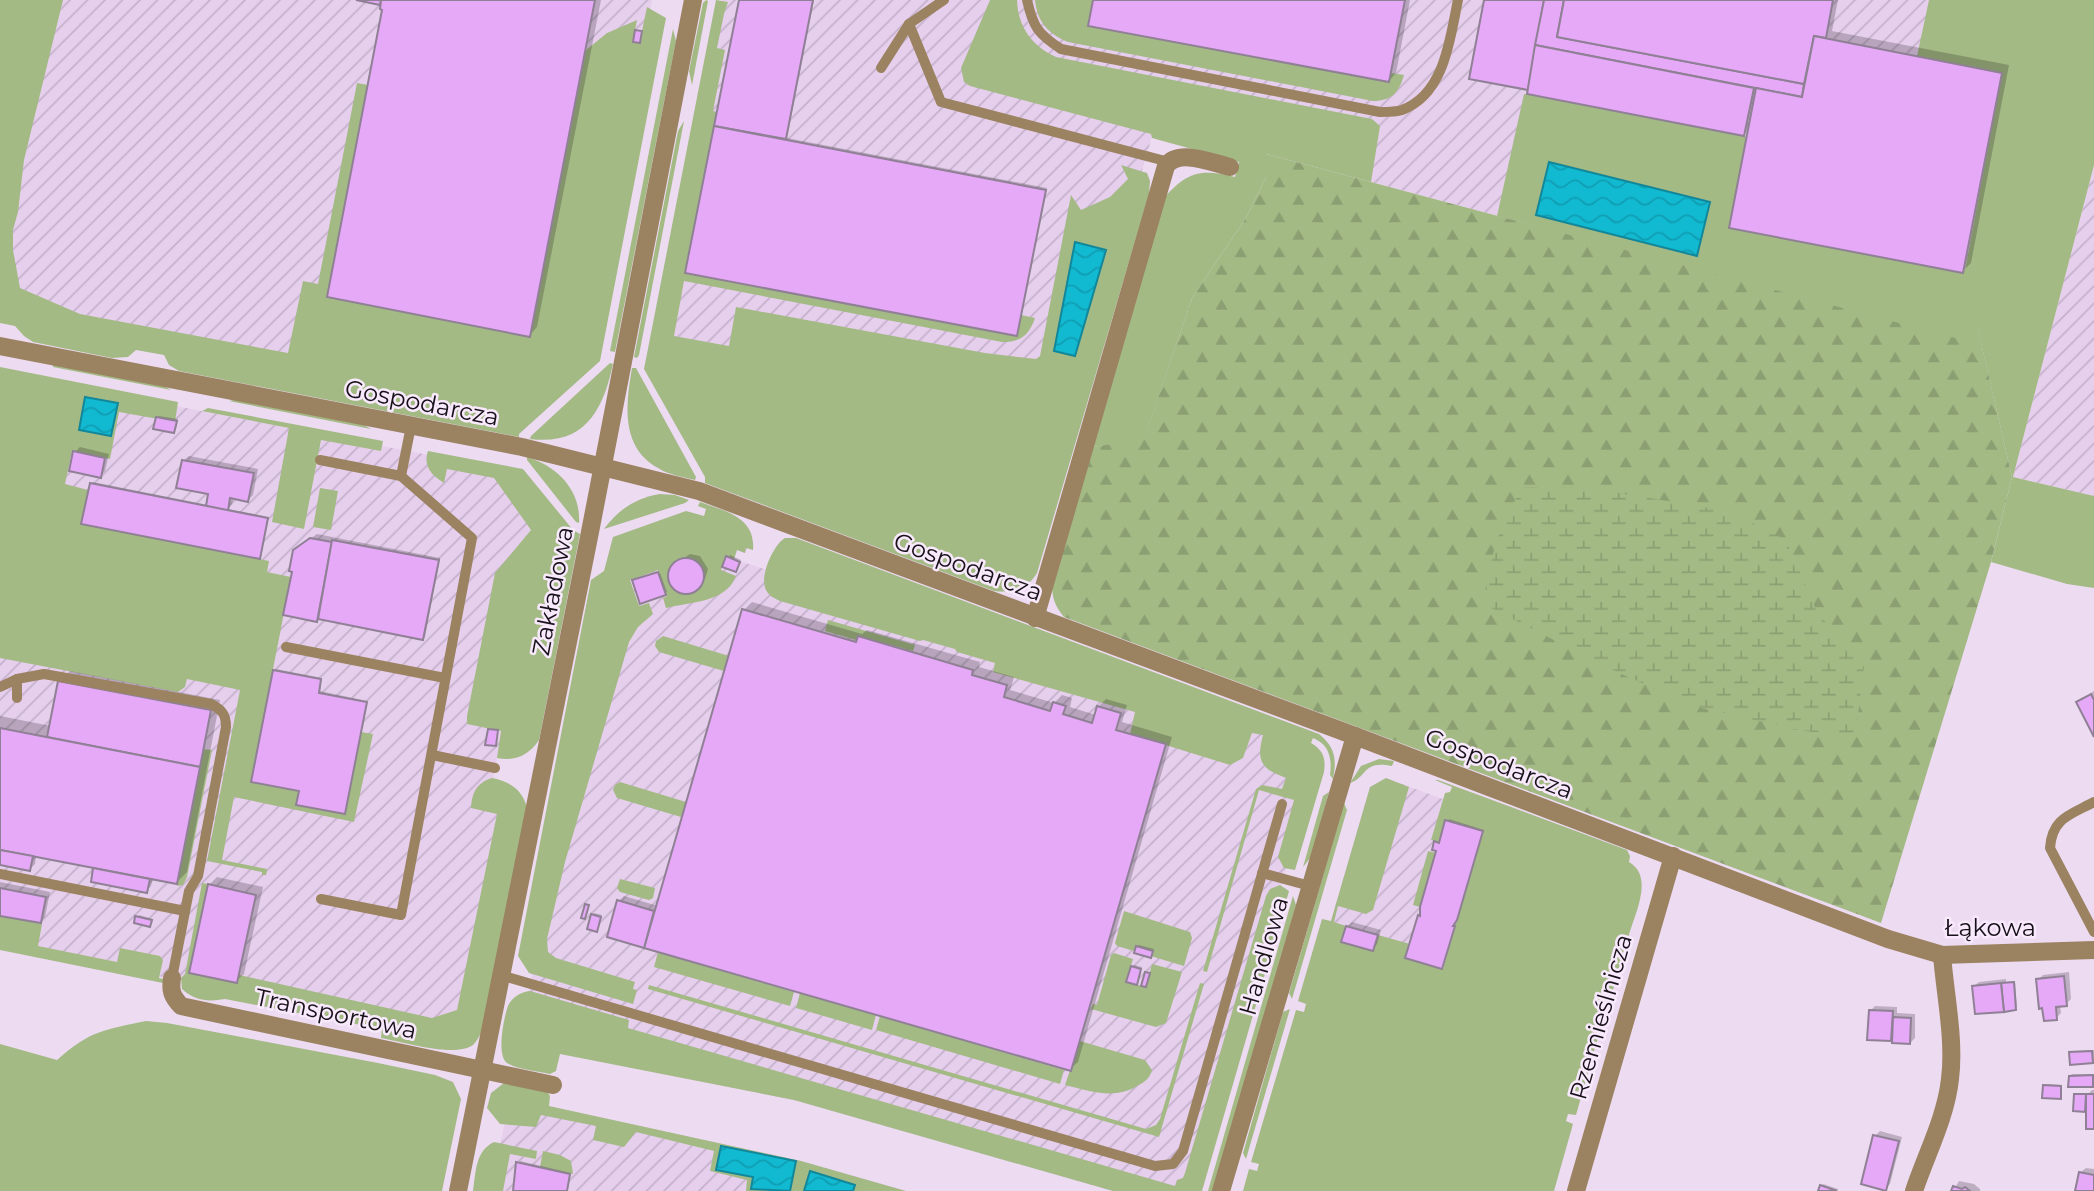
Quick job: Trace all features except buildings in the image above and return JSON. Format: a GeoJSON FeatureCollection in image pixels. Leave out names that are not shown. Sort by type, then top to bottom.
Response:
{"type":"FeatureCollection","features":[{"type":"Feature","properties":{"kind":"street","name":"Zakładowa"},"geometry":{"type":"LineString","coordinates":[[458,1191],[693,0]]}},
{"type":"Feature","properties":{"kind":"street"},"geometry":{"type":"LineString","coordinates":[[1035,618],[1169,162],[1182,156],[1230,167]]}},
{"type":"Feature","properties":{"kind":"street","name":"Gospodarcza"},"geometry":{"type":"LineString","coordinates":[[0,346],[411,426],[603,466],[699,491],[1888,939]]}},
{"type":"Feature","properties":{"kind":"street","name":"Handlowa"},"geometry":{"type":"LineString","coordinates":[[1221,1191],[1355,736]]}},
{"type":"Feature","properties":{"kind":"street","name":"Rzemieślnicza"},"geometry":{"type":"LineString","coordinates":[[1576,1191],[1673,856]]}},
{"type":"Feature","properties":{"kind":"street","name":"Łąkowa"},"geometry":{"type":"LineString","coordinates":[[1888,939],[1942,956],[2094,950]]}},
{"type":"Feature","properties":{"kind":"street"},"geometry":{"type":"LineString","coordinates":[[1914,1191],[1944,1107],[1950,1079],[1951,1056],[1942,956]]}},
{"type":"Feature","properties":{"kind":"street","name":"Transportowa"},"geometry":{"type":"LineString","coordinates":[[172,978],[170,989],[173,998],[181,1006],[553,1085]]}},
{"type":"Feature","properties":{"kind":"lane"},"geometry":{"type":"LineString","coordinates":[[881,68],[909,24],[944,0]]}},
{"type":"Feature","properties":{"kind":"lane"},"geometry":{"type":"LineString","coordinates":[[1027,0],[1031,20],[1041,36],[1061,49],[1380,112],[1400,111],[1419,101],[1437,79],[1447,55],[1458,0]]}},
{"type":"Feature","properties":{"kind":"lane"},"geometry":{"type":"LineString","coordinates":[[909,24],[941,102],[1169,162]]}},
{"type":"Feature","properties":{"kind":"lane"},"geometry":{"type":"LineString","coordinates":[[401,476],[411,426]]}},
{"type":"Feature","properties":{"kind":"lane"},"geometry":{"type":"LineString","coordinates":[[320,460],[401,476],[472,538],[401,915],[321,900]]}},
{"type":"Feature","properties":{"kind":"lane"},"geometry":{"type":"LineString","coordinates":[[286,647],[445,678]]}},
{"type":"Feature","properties":{"kind":"lane"},"geometry":{"type":"LineString","coordinates":[[0,687],[17,679],[44,674],[211,704],[221,709],[226,717],[198,876],[189,891],[172,978]]}},
{"type":"Feature","properties":{"kind":"lane"},"geometry":{"type":"LineString","coordinates":[[17,679],[17,698]]}},
{"type":"Feature","properties":{"kind":"lane"},"geometry":{"type":"LineString","coordinates":[[432,755],[495,768]]}},
{"type":"Feature","properties":{"kind":"lane"},"geometry":{"type":"LineString","coordinates":[[2094,802],[2058,822],[2051,832],[2050,848],[2094,932]]}},
{"type":"Feature","properties":{"kind":"lane"},"geometry":{"type":"LineString","coordinates":[[500,975],[1155,1166],[1173,1164],[1183,1151],[1282,804]]}},
{"type":"Feature","properties":{"kind":"lane"},"geometry":{"type":"LineString","coordinates":[[1262,873],[1310,886]]}},
{"type":"Feature","properties":{"kind":"lane"},"geometry":{"type":"LineString","coordinates":[[0,874],[185,911]]}},
{"type":"Feature","properties":{"kind":"shaded area"},"geometry":{"type":"Polygon","coordinates":[[[0,0],[652,0],[649,16],[511,413],[0,314],[0,0]]]}},
{"type":"Feature","properties":{"kind":"shaded area"},"geometry":{"type":"Polygon","coordinates":[[[722,0],[2062,0],[1959,340],[1156,124],[1083,366],[651,368],[722,0]]]}},
{"type":"Feature","properties":{"kind":"shaded area"},"geometry":{"type":"Polygon","coordinates":[[[2094,165],[2094,496],[2013,477],[2094,165]]]}},
{"type":"Feature","properties":{"kind":"shaded area"},"geometry":{"type":"Polygon","coordinates":[[[31,378],[501,469],[557,551],[519,750],[497,758],[493,779],[510,795],[466,1022],[449,1033],[0,945],[0,469],[15,389],[31,378]]]}},
{"type":"Feature","properties":{"kind":"shaded area"},"geometry":{"type":"Polygon","coordinates":[[[750,540],[745,553],[737,550],[734,559],[1305,748],[1286,869],[1192,1191],[1113,1191],[794,1100],[533,1048],[521,1030],[613,563],[750,540]]]}},
{"type":"Feature","properties":{"kind":"shaded area"},"geometry":{"type":"Polygon","coordinates":[[[1386,778],[1510,824],[1452,984],[1323,948],[1370,787],[1386,778]]]}},
{"type":"Feature","properties":{"kind":"shaded area"},"geometry":{"type":"Polygon","coordinates":[[[510,1098],[801,1161],[906,1191],[490,1191],[510,1098]]]}},
{"type":"Feature","properties":{"kind":"green space"},"geometry":{"type":"Polygon","coordinates":[[[0,0],[63,0],[24,160],[18,212],[13,230],[13,250],[20,288],[80,314],[288,353],[303,281],[318,284],[357,83],[368,85],[530,337],[586,50],[607,33],[637,20],[635,30],[642,31],[647,7],[666,18],[600,361],[519,434],[519,437],[179,371],[169,365],[164,355],[136,350],[128,357],[112,358],[33,342],[15,326],[0,323],[0,0]]]}},
{"type":"Feature","properties":{"kind":"green space"},"geometry":{"type":"Polygon","coordinates":[[[716,0],[728,2],[717,48],[725,50],[713,111],[717,112],[686,273],[1017,336],[1021,315],[1035,318],[1023,337],[1002,342],[684,281],[674,336],[729,346],[736,307],[985,353],[1036,359],[1040,356],[1071,195],[1081,210],[1110,197],[1128,179],[1121,165],[1147,173],[1150,181],[1149,194],[1037,573],[1024,587],[1013,591],[994,591],[705,483],[705,477],[644,369],[716,0]]]}},
{"type":"Feature","properties":{"kind":"green space"},"geometry":{"type":"Polygon","coordinates":[[[990,0],[1017,0],[1023,27],[1033,41],[1056,57],[1372,119],[1380,126],[1371,182],[1266,154],[1266,177],[1246,218],[1192,298],[1144,440],[1092,447],[1165,197],[1181,182],[1196,174],[1213,173],[1235,177],[1239,162],[1152,138],[1151,134],[970,86],[964,82],[961,68],[990,0]]]}},
{"type":"Feature","properties":{"kind":"green space"},"geometry":{"type":"Polygon","coordinates":[[[1035,0],[1095,0],[1091,26],[1389,82],[1391,73],[1404,75],[1394,94],[1373,101],[1068,42],[1045,26],[1038,14],[1035,0]]]}},
{"type":"Feature","properties":{"kind":"green space"},"geometry":{"type":"Polygon","coordinates":[[[1929,0],[2094,0],[2094,165],[2013,477],[2094,496],[2094,588],[2067,584],[1991,562],[2012,477],[1978,330],[1959,340],[1497,216],[1524,94],[1747,137],[1730,228],[1965,270],[2002,73],[1917,56],[1929,0]]]}},
{"type":"Feature","properties":{"kind":"green space"},"geometry":{"type":"Polygon","coordinates":[[[708,1],[692,85],[689,71],[703,3],[708,1]]]}},
{"type":"Feature","properties":{"kind":"green space"},"geometry":{"type":"Polygon","coordinates":[[[673,29],[676,41],[615,352],[610,351],[673,29]]]}},
{"type":"Feature","properties":{"kind":"green space"},"geometry":{"type":"Polygon","coordinates":[[[684,121],[637,358],[634,357],[678,131],[684,121]]]}},
{"type":"Feature","properties":{"kind":"green space"},"geometry":{"type":"Polygon","coordinates":[[[1266,154],[1959,339],[1978,329],[2012,477],[1991,562],[1881,923],[1064,617],[1055,602],[1052,584],[1092,447],[1144,439],[1192,298],[1246,218],[1266,177],[1266,154]]]}},
{"type":"Feature","properties":{"kind":"green space"},"geometry":{"type":"Polygon","coordinates":[[[610,363],[613,364],[604,396],[588,421],[565,437],[530,439],[531,436],[610,363]]]}},
{"type":"Feature","properties":{"kind":"green space"},"geometry":{"type":"Polygon","coordinates":[[[53,364],[164,386],[171,390],[53,367],[53,364]]]}},
{"type":"Feature","properties":{"kind":"green space"},"geometry":{"type":"Polygon","coordinates":[[[0,367],[178,402],[175,422],[119,412],[110,459],[72,451],[65,484],[88,490],[82,524],[269,561],[267,572],[291,577],[251,782],[299,791],[296,805],[344,814],[361,732],[373,734],[354,822],[234,797],[222,860],[267,869],[266,875],[207,861],[240,690],[187,679],[185,687],[178,692],[0,658],[0,367]]]}},
{"type":"Feature","properties":{"kind":"green space"},"geometry":{"type":"Polygon","coordinates":[[[632,368],[636,368],[696,477],[695,480],[662,470],[646,459],[637,448],[628,423],[632,368]]]}},
{"type":"Feature","properties":{"kind":"green space"},"geometry":{"type":"Polygon","coordinates":[[[229,401],[364,425],[371,429],[229,401]]]}},
{"type":"Feature","properties":{"kind":"green space"},"geometry":{"type":"Polygon","coordinates":[[[208,408],[383,441],[381,451],[321,440],[304,529],[272,522],[289,428],[202,411],[208,408]]]}},
{"type":"Feature","properties":{"kind":"green space"},"geometry":{"type":"Polygon","coordinates":[[[428,451],[523,469],[573,530],[580,534],[539,740],[531,750],[516,758],[497,758],[501,731],[467,724],[467,716],[495,573],[531,530],[494,478],[447,469],[444,483],[429,470],[428,451]]]}},
{"type":"Feature","properties":{"kind":"green space"},"geometry":{"type":"Polygon","coordinates":[[[527,457],[548,466],[565,481],[576,500],[579,523],[527,460],[527,457]]]}},
{"type":"Feature","properties":{"kind":"green space"},"geometry":{"type":"Polygon","coordinates":[[[1523,487],[1588,488],[1729,511],[1786,540],[1817,612],[1864,667],[1855,738],[1799,730],[1697,707],[1619,673],[1485,605],[1496,543],[1523,487]]]}},
{"type":"Feature","properties":{"kind":"green space"},"geometry":{"type":"Polygon","coordinates":[[[320,488],[338,491],[331,530],[313,527],[320,488]]]}},
{"type":"Feature","properties":{"kind":"green space"},"geometry":{"type":"Polygon","coordinates":[[[660,494],[689,500],[604,529],[629,505],[660,494]]]}},
{"type":"Feature","properties":{"kind":"green space"},"geometry":{"type":"Polygon","coordinates":[[[700,502],[729,512],[744,523],[753,539],[753,550],[746,548],[745,553],[737,550],[734,559],[726,557],[721,570],[736,576],[724,592],[706,600],[666,608],[663,598],[667,596],[658,570],[630,580],[639,606],[649,603],[653,614],[638,627],[629,642],[565,862],[547,939],[548,952],[556,958],[635,982],[633,989],[637,990],[633,1004],[529,973],[518,956],[591,580],[604,571],[613,537],[686,511],[704,516],[706,509],[698,506],[700,502]]]}},
{"type":"Feature","properties":{"kind":"green space"},"geometry":{"type":"Polygon","coordinates":[[[785,538],[796,538],[1319,734],[1333,754],[1333,779],[1330,775],[1329,753],[1323,744],[1313,738],[1311,743],[1324,759],[1324,772],[1295,870],[1284,868],[1278,857],[1294,800],[1259,790],[1207,972],[1203,971],[1256,789],[1262,785],[1282,789],[1286,778],[1262,763],[1260,751],[1263,735],[1252,733],[1243,758],[1230,765],[1130,734],[1135,712],[993,672],[995,663],[957,652],[955,649],[780,601],[767,592],[764,577],[772,554],[785,538]]]}},
{"type":"Feature","properties":{"kind":"green space"},"geometry":{"type":"Polygon","coordinates":[[[828,620],[915,645],[913,651],[858,636],[856,640],[825,631],[828,620]]]}},
{"type":"Feature","properties":{"kind":"green space"},"geometry":{"type":"Polygon","coordinates":[[[663,636],[729,656],[724,671],[659,652],[655,646],[656,641],[663,636]]]}},
{"type":"Feature","properties":{"kind":"green space"},"geometry":{"type":"Polygon","coordinates":[[[203,749],[212,750],[187,877],[183,885],[177,886],[203,749]]]}},
{"type":"Feature","properties":{"kind":"green space"},"geometry":{"type":"Polygon","coordinates":[[[1379,759],[1394,761],[1392,766],[1370,767],[1350,783],[1361,766],[1379,759]]]}},
{"type":"Feature","properties":{"kind":"green space"},"geometry":{"type":"Polygon","coordinates":[[[492,778],[514,787],[527,808],[482,1031],[473,1045],[465,1049],[442,1050],[415,1045],[381,1038],[382,1029],[225,999],[202,1000],[182,989],[181,978],[185,974],[202,883],[208,884],[190,973],[237,983],[239,975],[432,1018],[457,1010],[497,814],[471,808],[474,793],[479,786],[492,778]]]}},
{"type":"Feature","properties":{"kind":"green space"},"geometry":{"type":"Polygon","coordinates":[[[1386,778],[1409,787],[1373,910],[1366,914],[1338,906],[1334,922],[1346,926],[1341,942],[1373,951],[1378,935],[1410,944],[1406,958],[1443,969],[1482,831],[1446,820],[1439,842],[1431,840],[1445,793],[1450,792],[1452,787],[1435,780],[1627,850],[1629,862],[1641,877],[1638,908],[1628,938],[1619,936],[1617,943],[1625,946],[1610,1001],[1601,999],[1599,1006],[1606,1009],[1576,1115],[1568,1114],[1566,1121],[1573,1124],[1554,1191],[1243,1191],[1249,1169],[1257,1171],[1259,1164],[1251,1162],[1296,1010],[1304,1012],[1306,1004],[1298,1001],[1322,919],[1331,921],[1370,787],[1386,778]]]}},
{"type":"Feature","properties":{"kind":"green space"},"geometry":{"type":"Polygon","coordinates":[[[620,782],[686,802],[681,817],[617,798],[613,790],[620,782]]]}},
{"type":"Feature","properties":{"kind":"green space"},"geometry":{"type":"Polygon","coordinates":[[[1329,792],[1311,857],[1303,867],[1323,796],[1329,792]]]}},
{"type":"Feature","properties":{"kind":"green space"},"geometry":{"type":"Polygon","coordinates":[[[1344,803],[1347,810],[1292,999],[1289,993],[1344,803]]]}},
{"type":"Feature","properties":{"kind":"green space"},"geometry":{"type":"Polygon","coordinates":[[[1428,851],[1436,853],[1420,907],[1413,905],[1428,851]]]}},
{"type":"Feature","properties":{"kind":"green space"},"geometry":{"type":"Polygon","coordinates":[[[620,879],[655,888],[653,898],[649,900],[620,892],[617,888],[620,879]]]}},
{"type":"Feature","properties":{"kind":"green space"},"geometry":{"type":"Polygon","coordinates":[[[1280,885],[1289,891],[1202,1191],[1113,1191],[794,1100],[560,1054],[556,1071],[550,1074],[511,1065],[504,1059],[502,1052],[503,1027],[508,1006],[517,996],[530,991],[629,1020],[628,1028],[1175,1186],[1185,1173],[1266,896],[1270,889],[1280,885]]]}},
{"type":"Feature","properties":{"kind":"green space"},"geometry":{"type":"Polygon","coordinates":[[[1293,896],[1296,905],[1293,916],[1213,1191],[1208,1191],[1293,896]]]}},
{"type":"Feature","properties":{"kind":"green space"},"geometry":{"type":"Polygon","coordinates":[[[1124,911],[1190,932],[1192,938],[1184,966],[1117,946],[1115,943],[1124,911]]]}},
{"type":"Feature","properties":{"kind":"green space"},"geometry":{"type":"Polygon","coordinates":[[[0,916],[42,924],[38,946],[117,962],[120,948],[160,956],[163,960],[159,978],[163,979],[163,983],[0,950],[0,916]]]}},
{"type":"Feature","properties":{"kind":"green space"},"geometry":{"type":"Polygon","coordinates":[[[658,952],[794,992],[790,1006],[654,967],[658,952]]]}},
{"type":"Feature","properties":{"kind":"green space"},"geometry":{"type":"Polygon","coordinates":[[[1114,953],[1133,959],[1126,982],[1146,987],[1152,964],[1182,972],[1166,1023],[1156,1027],[1091,1009],[1093,1004],[1097,1005],[1111,955],[1114,953]]]}},
{"type":"Feature","properties":{"kind":"green space"},"geometry":{"type":"Polygon","coordinates":[[[1200,983],[1204,984],[1159,1137],[648,989],[649,985],[1146,1129],[1156,1125],[1160,1119],[1200,983]]]}},
{"type":"Feature","properties":{"kind":"green space"},"geometry":{"type":"Polygon","coordinates":[[[800,993],[876,1015],[872,1030],[796,1008],[800,993]]]}},
{"type":"Feature","properties":{"kind":"green space"},"geometry":{"type":"Polygon","coordinates":[[[1290,1009],[1246,1159],[1243,1153],[1283,1012],[1290,1009]]]}},
{"type":"Feature","properties":{"kind":"green space"},"geometry":{"type":"Polygon","coordinates":[[[880,1016],[1064,1070],[1060,1084],[876,1030],[880,1016]]]}},
{"type":"Feature","properties":{"kind":"green space"},"geometry":{"type":"Polygon","coordinates":[[[146,1021],[378,1063],[435,1075],[453,1082],[461,1099],[442,1191],[0,1191],[0,1044],[57,1060],[98,1033],[146,1021]]]}},
{"type":"Feature","properties":{"kind":"green space"},"geometry":{"type":"Polygon","coordinates":[[[1080,1041],[1145,1060],[1152,1070],[1151,1073],[1142,1083],[1119,1093],[1101,1093],[1065,1085],[1080,1041]]]}},
{"type":"Feature","properties":{"kind":"green space"},"geometry":{"type":"Polygon","coordinates":[[[504,1083],[547,1091],[550,1096],[549,1106],[801,1161],[906,1191],[746,1191],[747,1180],[710,1171],[714,1151],[636,1132],[624,1147],[593,1140],[596,1126],[541,1115],[536,1127],[500,1124],[487,1108],[491,1093],[504,1083]]]}},
{"type":"Feature","properties":{"kind":"green space"},"geometry":{"type":"Polygon","coordinates":[[[494,1142],[537,1151],[536,1159],[510,1154],[503,1191],[473,1191],[480,1156],[494,1142]]]}},
{"type":"Feature","properties":{"kind":"green space"},"geometry":{"type":"Polygon","coordinates":[[[543,1151],[571,1161],[573,1174],[540,1167],[543,1151]]]}},
{"type":"Feature","properties":{"kind":"water"},"geometry":{"type":"Polygon","coordinates":[[[1549,162],[1710,202],[1697,256],[1536,215],[1549,162]]]}},
{"type":"Feature","properties":{"kind":"water"},"geometry":{"type":"Polygon","coordinates":[[[1075,242],[1106,250],[1075,356],[1054,351],[1075,242]]]}},
{"type":"Feature","properties":{"kind":"water"},"geometry":{"type":"Polygon","coordinates":[[[85,397],[118,403],[111,436],[79,430],[85,397]]]}},
{"type":"Feature","properties":{"kind":"water"},"geometry":{"type":"Polygon","coordinates":[[[721,1146],[796,1161],[790,1191],[751,1189],[753,1177],[716,1170],[721,1146]]]}},
{"type":"Feature","properties":{"kind":"water"},"geometry":{"type":"Polygon","coordinates":[[[810,1171],[855,1185],[853,1191],[804,1191],[810,1171]]]}}]}
